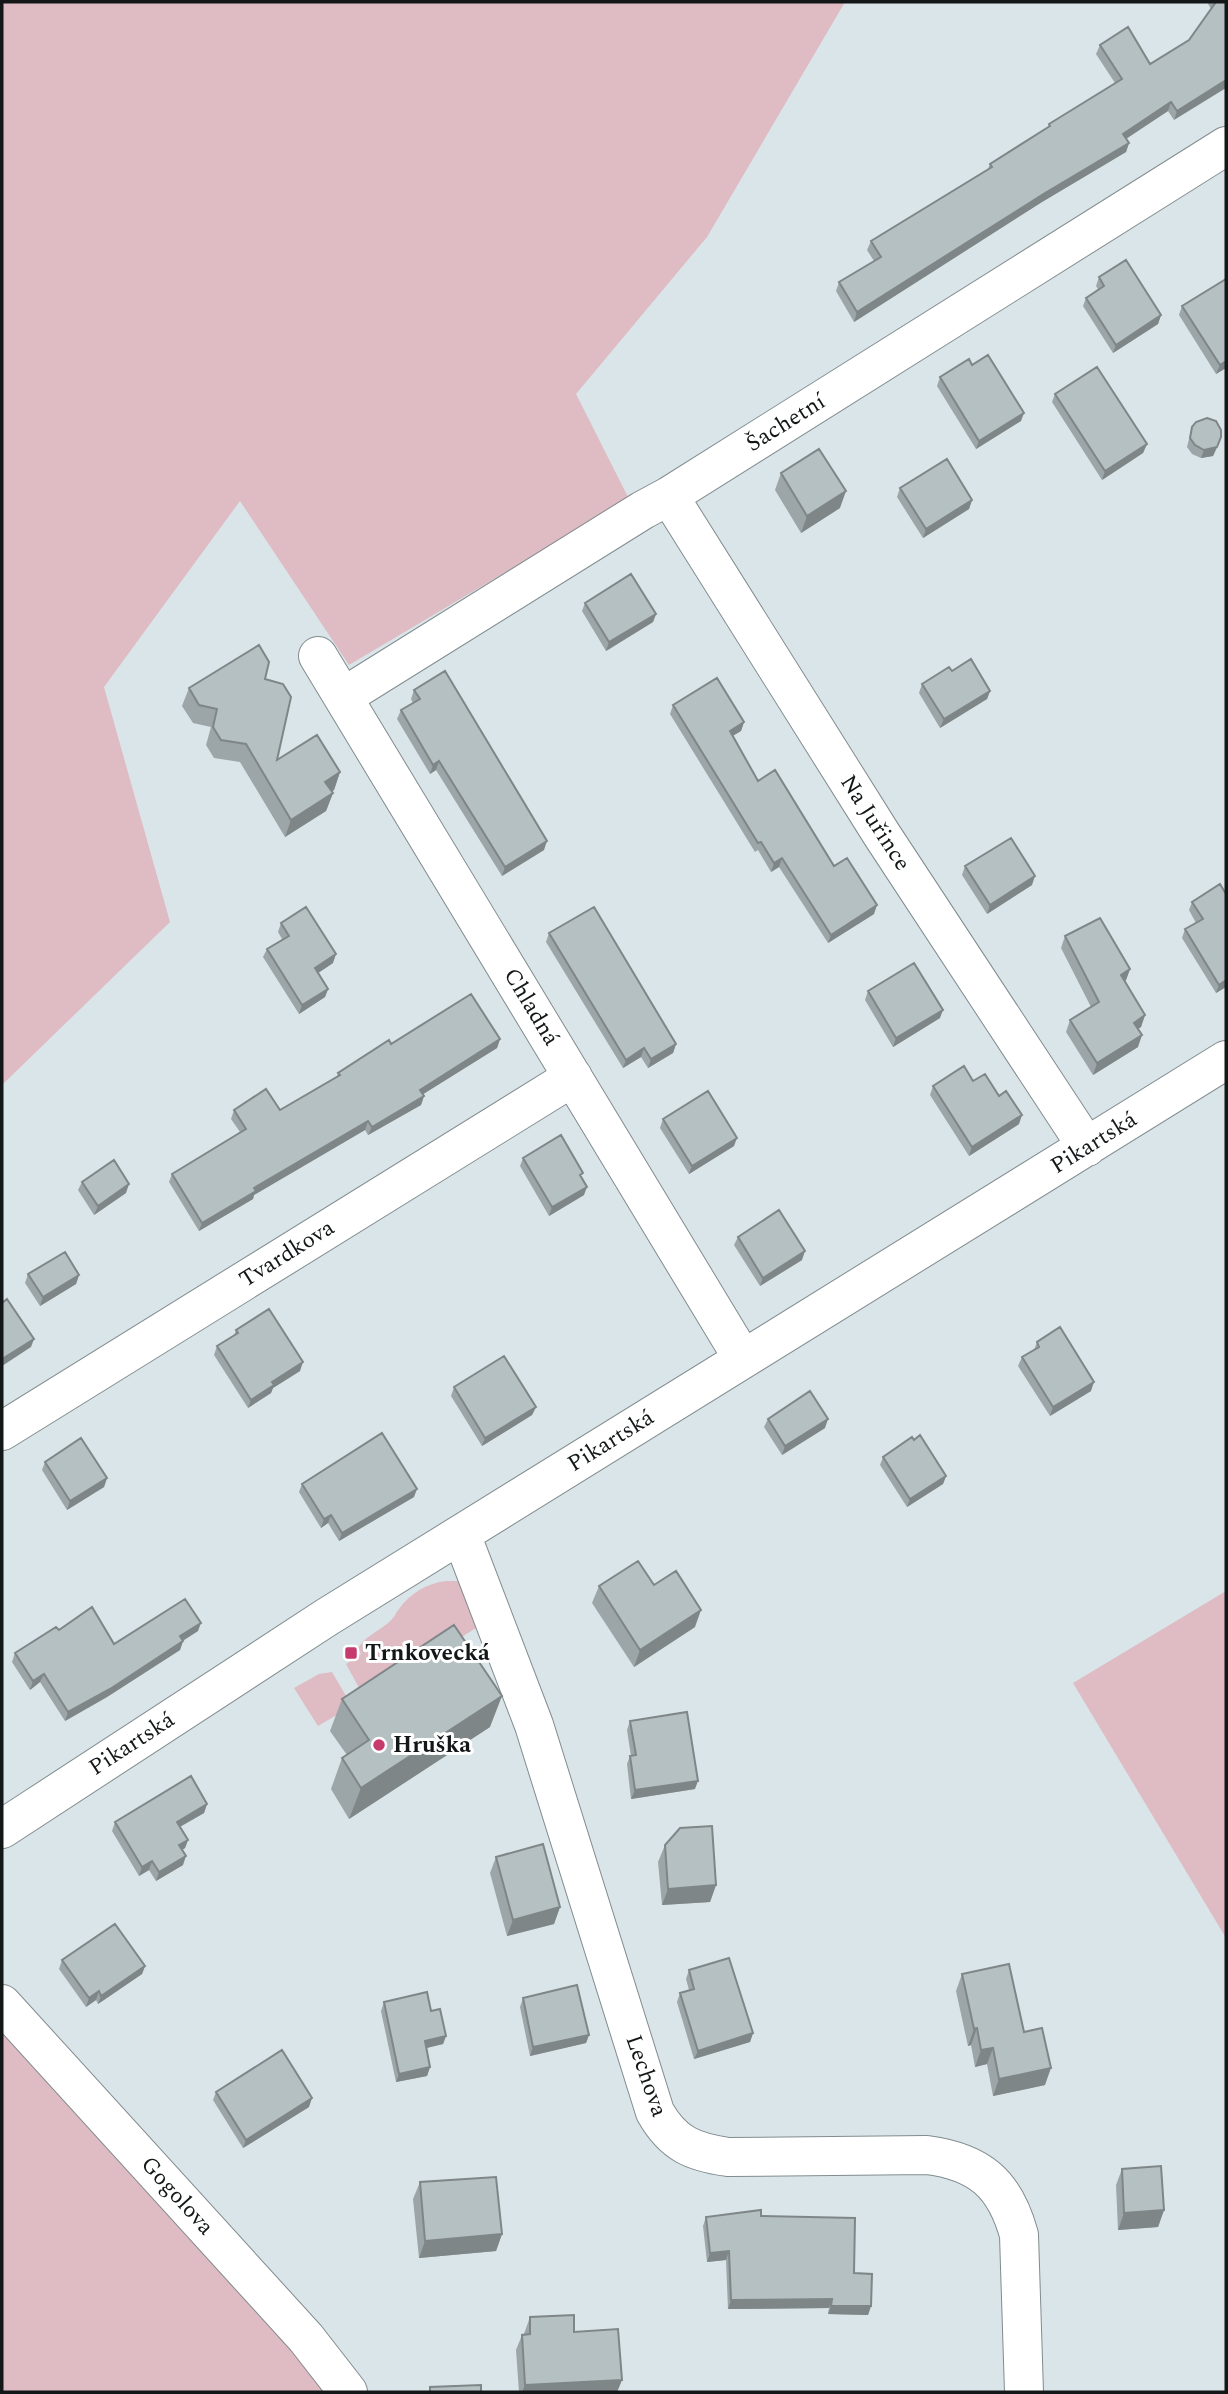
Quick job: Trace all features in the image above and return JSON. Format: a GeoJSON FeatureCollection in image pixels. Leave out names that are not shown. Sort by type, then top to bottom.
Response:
{"type":"FeatureCollection","features":[{"type":"Feature","properties":{"kind":"street","name":"Šachetní"},"geometry":{"type":"LineString","coordinates":[[344,697],[1226,146]]}},
{"type":"Feature","properties":{"kind":"street","name":"Na Juřince"},"geometry":{"type":"LineString","coordinates":[[669,496],[882,835],[1087,1147]]}},
{"type":"Feature","properties":{"kind":"street","name":"Chladná"},"geometry":{"type":"LineString","coordinates":[[318,656],[743,1359]]}},
{"type":"Feature","properties":{"kind":"street","name":"Pikartská"},"geometry":{"type":"LineString","coordinates":[[2,1829],[327,1617],[1226,1060]]}},
{"type":"Feature","properties":{"kind":"street","name":"Tvardkova"},"geometry":{"type":"LineString","coordinates":[[2,1431],[573,1077]]}},
{"type":"Feature","properties":{"kind":"street","name":"Lechova"},"geometry":{"type":"LineString","coordinates":[[461,1534],[534,1725],[655,2112],[664,2129],[684,2144],[709,2154],[728,2157],[927,2155],[958,2162],[988,2177],[1007,2201],[1018,2235],[1024,2392]]}},
{"type":"Feature","properties":{"kind":"street","name":"Gogolova"},"geometry":{"type":"LineString","coordinates":[[2,2004],[306,2338],[348,2392]]}},
{"type":"Feature","properties":{"kind":"shaded area"},"geometry":{"type":"Polygon","coordinates":[[[2,2],[845,2],[707,237],[576,394],[629,499],[349,665],[240,501],[104,687],[170,922],[2,1085],[2,2]]]}},
{"type":"Feature","properties":{"kind":"shaded area"},"geometry":{"type":"Polygon","coordinates":[[[446,1581],[459,1581],[481,1625],[364,1697],[346,1664],[361,1654],[358,1648],[362,1643],[389,1622],[408,1598],[426,1587],[446,1581]]]}},
{"type":"Feature","properties":{"kind":"shaded area"},"geometry":{"type":"Polygon","coordinates":[[[1226,1591],[1226,1938],[1073,1683],[1226,1591]]]}},
{"type":"Feature","properties":{"kind":"shaded area"},"geometry":{"type":"Polygon","coordinates":[[[332,1672],[352,1706],[318,1726],[294,1688],[319,1674],[332,1672]]]}},
{"type":"Feature","properties":{"kind":"shaded area"},"geometry":{"type":"Polygon","coordinates":[[[2,2023],[330,2392],[2,2392],[2,2023]]]}},
{"type":"Feature","properties":{"kind":"building"},"geometry":{"type":"Polygon","coordinates":[[[1216,2],[1226,2],[1226,80],[1177,111],[1171,102],[1123,134],[1129,143],[857,312],[839,282],[881,257],[871,241],[992,167],[990,164],[1050,126],[1049,124],[1122,79],[1100,45],[1128,27],[1150,64],[1189,40],[1216,2]]]}},
{"type":"Feature","properties":{"kind":"building"},"geometry":{"type":"Polygon","coordinates":[[[1126,260],[1161,315],[1116,345],[1086,298],[1104,286],[1099,277],[1126,260]]]}},
{"type":"Feature","properties":{"kind":"building"},"geometry":{"type":"Polygon","coordinates":[[[1226,279],[1226,361],[1220,365],[1182,306],[1226,279]]]}},
{"type":"Feature","properties":{"kind":"building"},"geometry":{"type":"Polygon","coordinates":[[[988,355],[1024,413],[979,441],[940,377],[969,359],[972,365],[988,355]]]}},
{"type":"Feature","properties":{"kind":"building"},"geometry":{"type":"Polygon","coordinates":[[[1097,367],[1147,444],[1105,471],[1055,394],[1097,367]]]}},
{"type":"Feature","properties":{"kind":"building"},"geometry":{"type":"Polygon","coordinates":[[[1207,418],[1216,421],[1221,437],[1217,447],[1204,450],[1190,438],[1196,422],[1207,418]]]}},
{"type":"Feature","properties":{"kind":"building"},"geometry":{"type":"Polygon","coordinates":[[[819,449],[846,491],[807,516],[781,473],[819,449]]]}},
{"type":"Feature","properties":{"kind":"building"},"geometry":{"type":"Polygon","coordinates":[[[947,459],[972,500],[926,529],[900,488],[947,459]]]}},
{"type":"Feature","properties":{"kind":"building"},"geometry":{"type":"Polygon","coordinates":[[[631,574],[656,614],[609,642],[585,603],[631,574]]]}},
{"type":"Feature","properties":{"kind":"building"},"geometry":{"type":"Polygon","coordinates":[[[259,645],[269,662],[265,679],[283,684],[291,697],[277,760],[317,735],[340,772],[325,782],[333,793],[291,820],[246,744],[221,740],[213,727],[217,709],[199,705],[189,688],[259,645]]]}},
{"type":"Feature","properties":{"kind":"building"},"geometry":{"type":"Polygon","coordinates":[[[971,659],[990,691],[944,719],[922,684],[949,667],[952,671],[971,659]]]}},
{"type":"Feature","properties":{"kind":"building"},"geometry":{"type":"Polygon","coordinates":[[[445,671],[547,841],[505,867],[439,761],[433,765],[401,710],[420,699],[414,690],[445,671]]]}},
{"type":"Feature","properties":{"kind":"building"},"geometry":{"type":"Polygon","coordinates":[[[717,678],[744,722],[730,731],[758,781],[775,770],[834,866],[847,858],[877,905],[831,935],[782,858],[774,863],[761,842],[758,843],[673,705],[717,678]]]}},
{"type":"Feature","properties":{"kind":"building"},"geometry":{"type":"Polygon","coordinates":[[[1011,838],[1035,876],[990,905],[965,866],[1011,838]]]}},
{"type":"Feature","properties":{"kind":"building"},"geometry":{"type":"Polygon","coordinates":[[[1220,884],[1226,894],[1226,980],[1219,985],[1185,929],[1203,919],[1192,902],[1220,884]]]}},
{"type":"Feature","properties":{"kind":"building"},"geometry":{"type":"Polygon","coordinates":[[[306,907],[336,954],[315,968],[328,989],[302,1005],[267,949],[289,936],[281,923],[306,907]]]}},
{"type":"Feature","properties":{"kind":"building"},"geometry":{"type":"Polygon","coordinates":[[[594,907],[676,1044],[651,1059],[644,1048],[626,1060],[549,933],[594,907]]]}},
{"type":"Feature","properties":{"kind":"building"},"geometry":{"type":"Polygon","coordinates":[[[1100,918],[1130,969],[1121,975],[1145,1015],[1134,1023],[1142,1035],[1097,1063],[1070,1020],[1099,1002],[1065,936],[1100,918]]]}},
{"type":"Feature","properties":{"kind":"building"},"geometry":{"type":"Polygon","coordinates":[[[914,963],[943,1010],[896,1038],[868,991],[914,963]]]}},
{"type":"Feature","properties":{"kind":"building"},"geometry":{"type":"Polygon","coordinates":[[[471,994],[500,1039],[420,1090],[424,1096],[372,1127],[368,1121],[254,1188],[256,1191],[202,1223],[172,1174],[246,1129],[234,1110],[266,1089],[280,1110],[340,1075],[338,1073],[389,1040],[391,1044],[471,994]]]}},
{"type":"Feature","properties":{"kind":"building"},"geometry":{"type":"Polygon","coordinates":[[[964,1066],[973,1081],[985,1074],[999,1096],[1006,1091],[1022,1115],[972,1147],[933,1086],[964,1066]]]}},
{"type":"Feature","properties":{"kind":"building"},"geometry":{"type":"Polygon","coordinates":[[[708,1091],[737,1138],[692,1166],[663,1119],[708,1091]]]}},
{"type":"Feature","properties":{"kind":"building"},"geometry":{"type":"Polygon","coordinates":[[[561,1135],[583,1173],[580,1175],[587,1187],[552,1207],[523,1158],[561,1135]]]}},
{"type":"Feature","properties":{"kind":"building"},"geometry":{"type":"Polygon","coordinates":[[[114,1160],[129,1184],[98,1206],[82,1182],[114,1160]]]}},
{"type":"Feature","properties":{"kind":"building"},"geometry":{"type":"Polygon","coordinates":[[[779,1210],[805,1251],[763,1278],[738,1237],[779,1210]]]}},
{"type":"Feature","properties":{"kind":"building"},"geometry":{"type":"Polygon","coordinates":[[[65,1252],[79,1275],[43,1297],[28,1274],[65,1252]]]}},
{"type":"Feature","properties":{"kind":"building"},"geometry":{"type":"Polygon","coordinates":[[[7,1299],[34,1339],[2,1359],[2,1303],[7,1299]]]}},
{"type":"Feature","properties":{"kind":"building"},"geometry":{"type":"Polygon","coordinates":[[[269,1309],[303,1362],[272,1382],[274,1385],[251,1400],[217,1346],[269,1309]]]}},
{"type":"Feature","properties":{"kind":"building"},"geometry":{"type":"Polygon","coordinates":[[[1060,1327],[1094,1382],[1053,1407],[1022,1357],[1039,1347],[1037,1342],[1060,1327]]]}},
{"type":"Feature","properties":{"kind":"building"},"geometry":{"type":"Polygon","coordinates":[[[504,1356],[536,1407],[485,1438],[454,1387],[504,1356]]]}},
{"type":"Feature","properties":{"kind":"building"},"geometry":{"type":"Polygon","coordinates":[[[810,1391],[828,1419],[785,1446],[768,1419],[810,1391]]]}},
{"type":"Feature","properties":{"kind":"building"},"geometry":{"type":"Polygon","coordinates":[[[382,1433],[417,1489],[342,1533],[331,1515],[324,1519],[302,1484],[382,1433]]]}},
{"type":"Feature","properties":{"kind":"building"},"geometry":{"type":"Polygon","coordinates":[[[920,1435],[946,1476],[910,1499],[883,1457],[912,1437],[914,1440],[920,1435]]]}},
{"type":"Feature","properties":{"kind":"building"},"geometry":{"type":"Polygon","coordinates":[[[81,1438],[107,1478],[70,1501],[45,1462],[81,1438]]]}},
{"type":"Feature","properties":{"kind":"building"},"geometry":{"type":"Polygon","coordinates":[[[638,1561],[654,1585],[676,1571],[701,1610],[640,1650],[599,1586],[638,1561]]]}},
{"type":"Feature","properties":{"kind":"building"},"geometry":{"type":"Polygon","coordinates":[[[185,1599],[201,1623],[180,1636],[183,1641],[110,1689],[68,1712],[44,1674],[33,1681],[15,1653],[56,1627],[59,1630],[92,1607],[114,1644],[185,1599]]]}},
{"type":"Feature","properties":{"kind":"building"},"geometry":{"type":"Polygon","coordinates":[[[454,1625],[502,1696],[361,1788],[342,1758],[369,1740],[342,1699],[454,1625]]]}},
{"type":"Feature","properties":{"kind":"building"},"geometry":{"type":"Polygon","coordinates":[[[687,1712],[698,1781],[635,1790],[630,1756],[636,1755],[630,1721],[687,1712]]]}},
{"type":"Feature","properties":{"kind":"building"},"geometry":{"type":"Polygon","coordinates":[[[191,1776],[207,1804],[177,1822],[188,1840],[179,1845],[186,1856],[159,1872],[152,1861],[142,1867],[115,1822],[191,1776]]]}},
{"type":"Feature","properties":{"kind":"building"},"geometry":{"type":"Polygon","coordinates":[[[712,1826],[716,1885],[668,1889],[665,1845],[680,1828],[712,1826]]]}},
{"type":"Feature","properties":{"kind":"building"},"geometry":{"type":"Polygon","coordinates":[[[543,1844],[560,1907],[513,1920],[496,1857],[543,1844]]]}},
{"type":"Feature","properties":{"kind":"building"},"geometry":{"type":"Polygon","coordinates":[[[115,1924],[145,1966],[101,1996],[99,1991],[89,1998],[62,1960],[115,1924]]]}},
{"type":"Feature","properties":{"kind":"building"},"geometry":{"type":"Polygon","coordinates":[[[729,1958],[753,2033],[698,2051],[680,1993],[694,1989],[689,1970],[729,1958]]]}},
{"type":"Feature","properties":{"kind":"building"},"geometry":{"type":"Polygon","coordinates":[[[1009,1964],[1024,2032],[1042,2028],[1051,2068],[999,2079],[993,2048],[981,2050],[962,1974],[1009,1964]]]}},
{"type":"Feature","properties":{"kind":"building"},"geometry":{"type":"Polygon","coordinates":[[[577,1985],[589,2035],[533,2047],[523,1998],[577,1985]]]}},
{"type":"Feature","properties":{"kind":"building"},"geometry":{"type":"Polygon","coordinates":[[[427,1992],[431,2011],[440,2009],[446,2036],[425,2041],[430,2067],[399,2074],[384,2002],[427,1992]]]}},
{"type":"Feature","properties":{"kind":"building"},"geometry":{"type":"Polygon","coordinates":[[[282,2050],[312,2098],[246,2140],[216,2092],[282,2050]]]}},
{"type":"Feature","properties":{"kind":"building"},"geometry":{"type":"Polygon","coordinates":[[[1161,2166],[1164,2210],[1124,2213],[1122,2169],[1161,2166]]]}},
{"type":"Feature","properties":{"kind":"building"},"geometry":{"type":"Polygon","coordinates":[[[496,2177],[502,2234],[425,2241],[420,2182],[496,2177]]]}},
{"type":"Feature","properties":{"kind":"building"},"geometry":{"type":"Polygon","coordinates":[[[761,2210],[761,2216],[855,2218],[854,2273],[872,2274],[871,2306],[831,2306],[832,2299],[731,2300],[729,2251],[710,2253],[706,2217],[761,2210]]]}},
{"type":"Feature","properties":{"kind":"building"},"geometry":{"type":"Polygon","coordinates":[[[574,2315],[574,2332],[618,2329],[622,2380],[525,2385],[522,2335],[530,2334],[530,2317],[574,2315]]]}},
{"type":"Feature","properties":{"kind":"building"},"geometry":{"type":"Polygon","coordinates":[[[481,2385],[481,2392],[430,2392],[430,2387],[481,2385]]]}},
{"type":"Feature","properties":{"kind":"place","name":"Trnkovecká"},"geometry":{"type":"Point","coordinates":[351,1653]}},
{"type":"Feature","properties":{"kind":"place","name":"Hruška"},"geometry":{"type":"Point","coordinates":[379,1745]}}]}
